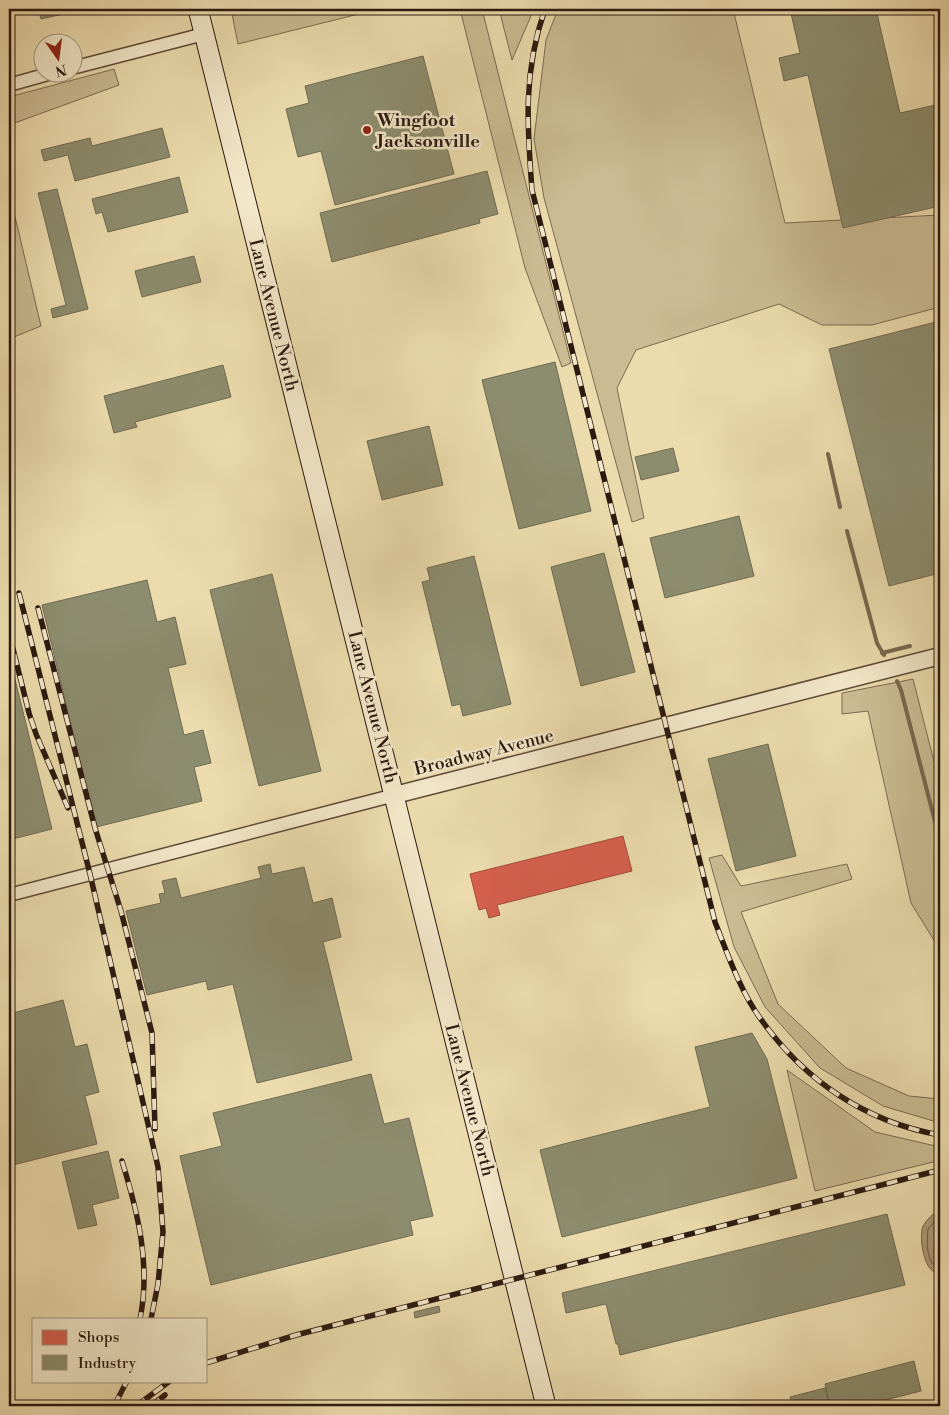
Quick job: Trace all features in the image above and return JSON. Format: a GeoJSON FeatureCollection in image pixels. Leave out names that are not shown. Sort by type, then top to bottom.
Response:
{"type":"FeatureCollection","features":[{"type":"Feature","properties":{"kind":"main road","name":"Lane Avenue North"},"geometry":{"type":"LineString","coordinates":[[198,9],[546,1406]]}},
{"type":"Feature","properties":{"kind":"street"},"geometry":{"type":"LineString","coordinates":[[82,65],[204,34]]}},
{"type":"Feature","properties":{"kind":"street"},"geometry":{"type":"LineString","coordinates":[[9,85],[32,78]]}},
{"type":"Feature","properties":{"kind":"street","name":"Broadway Avenue"},"geometry":{"type":"LineString","coordinates":[[9,894],[940,656]]}},
{"type":"Feature","properties":{"kind":"shaded area"},"geometry":{"type":"Polygon","coordinates":[[[231,9],[379,9],[238,44],[231,9]]]}},
{"type":"Feature","properties":{"kind":"shaded area"},"geometry":{"type":"Polygon","coordinates":[[[460,9],[482,9],[571,363],[562,367],[525,268],[460,9]]]}},
{"type":"Feature","properties":{"kind":"shaded area"},"geometry":{"type":"Polygon","coordinates":[[[499,9],[534,9],[512,60],[499,9]]]}},
{"type":"Feature","properties":{"kind":"shaded area"},"geometry":{"type":"Polygon","coordinates":[[[558,9],[733,9],[785,223],[940,215],[940,307],[872,325],[822,325],[779,304],[636,350],[617,388],[644,518],[632,522],[544,198],[534,139],[546,40],[558,9]]]}},
{"type":"Feature","properties":{"kind":"shaded area"},"geometry":{"type":"Polygon","coordinates":[[[114,69],[119,85],[9,125],[9,97],[65,82],[82,82],[82,78],[114,69]]]}},
{"type":"Feature","properties":{"kind":"shaded area"},"geometry":{"type":"Polygon","coordinates":[[[9,199],[11,200],[41,326],[9,339],[9,199]]]}},
{"type":"Feature","properties":{"kind":"shaded area"},"geometry":{"type":"Polygon","coordinates":[[[913,679],[940,785],[940,950],[911,903],[868,711],[842,714],[842,693],[913,679]]]}},
{"type":"Feature","properties":{"kind":"shaded area"},"geometry":{"type":"Polygon","coordinates":[[[722,855],[741,886],[847,864],[852,879],[741,912],[778,1004],[846,1068],[909,1096],[940,1099],[940,1123],[883,1106],[820,1068],[765,1007],[734,947],[709,858],[722,855]]]}},
{"type":"Feature","properties":{"kind":"shaded area"},"geometry":{"type":"Polygon","coordinates":[[[787,1070],[875,1132],[940,1147],[940,1156],[937,1161],[815,1191],[787,1070]]]}},
{"type":"Feature","properties":{"kind":"water"},"geometry":{"type":"Polygon","coordinates":[[[940,1209],[940,1274],[930,1268],[924,1257],[921,1236],[925,1223],[940,1209]]]}},
{"type":"Feature","properties":{"kind":"building: Shops"},"geometry":{"type":"Polygon","coordinates":[[[623,836],[632,871],[497,905],[500,915],[489,918],[486,908],[479,910],[470,874],[623,836]]]}},
{"type":"Feature","properties":{"kind":"building: Industry"},"geometry":{"type":"Polygon","coordinates":[[[38,9],[85,9],[41,19],[38,9]]]}},
{"type":"Feature","properties":{"kind":"building: Industry"},"geometry":{"type":"Polygon","coordinates":[[[790,9],[876,9],[900,113],[940,104],[940,206],[843,228],[808,75],[784,81],[779,58],[800,53],[790,9]]]}},
{"type":"Feature","properties":{"kind":"building: Industry","name":"Wingfoot Jacksonville"},"geometry":{"type":"Polygon","coordinates":[[[423,56],[454,174],[335,205],[321,151],[298,157],[286,109],[309,103],[305,86],[423,56]]]}},
{"type":"Feature","properties":{"kind":"building: Industry"},"geometry":{"type":"Polygon","coordinates":[[[162,128],[170,157],[75,181],[68,155],[44,161],[41,150],[90,138],[92,146],[162,128]]]}},
{"type":"Feature","properties":{"kind":"building: Industry"},"geometry":{"type":"Polygon","coordinates":[[[487,171],[498,214],[479,219],[480,223],[332,262],[320,213],[487,171]]]}},
{"type":"Feature","properties":{"kind":"building: Industry"},"geometry":{"type":"Polygon","coordinates":[[[179,177],[188,212],[108,232],[102,212],[96,214],[92,199],[179,177]]]}},
{"type":"Feature","properties":{"kind":"building: Industry"},"geometry":{"type":"Polygon","coordinates":[[[57,189],[88,309],[53,318],[51,309],[66,305],[38,193],[57,189]]]}},
{"type":"Feature","properties":{"kind":"building: Industry"},"geometry":{"type":"Polygon","coordinates":[[[194,256],[201,282],[142,297],[135,271],[194,256]]]}},
{"type":"Feature","properties":{"kind":"building: Industry"},"geometry":{"type":"Polygon","coordinates":[[[940,321],[940,573],[889,586],[829,349],[940,321]]]}},
{"type":"Feature","properties":{"kind":"building: Industry"},"geometry":{"type":"Polygon","coordinates":[[[555,362],[591,511],[519,529],[482,380],[555,362]]]}},
{"type":"Feature","properties":{"kind":"building: Industry"},"geometry":{"type":"Polygon","coordinates":[[[223,365],[231,397],[135,422],[137,427],[114,433],[104,396],[223,365]]]}},
{"type":"Feature","properties":{"kind":"building: Industry"},"geometry":{"type":"Polygon","coordinates":[[[429,426],[443,485],[382,500],[367,441],[429,426]]]}},
{"type":"Feature","properties":{"kind":"building: Industry"},"geometry":{"type":"Polygon","coordinates":[[[673,448],[679,471],[641,480],[635,457],[673,448]]]}},
{"type":"Feature","properties":{"kind":"building: Industry"},"geometry":{"type":"Polygon","coordinates":[[[739,516],[754,576],[665,598],[650,538],[739,516]]]}},
{"type":"Feature","properties":{"kind":"building: Industry"},"geometry":{"type":"Polygon","coordinates":[[[604,553],[635,672],[581,686],[551,567],[604,553]]]}},
{"type":"Feature","properties":{"kind":"building: Industry"},"geometry":{"type":"Polygon","coordinates":[[[474,556],[511,704],[463,716],[460,704],[452,706],[422,582],[430,580],[427,568],[474,556]]]}},
{"type":"Feature","properties":{"kind":"building: Industry"},"geometry":{"type":"Polygon","coordinates":[[[272,574],[321,771],[259,786],[210,590],[272,574]]]}},
{"type":"Feature","properties":{"kind":"building: Industry"},"geometry":{"type":"Polygon","coordinates":[[[147,580],[157,622],[175,617],[186,664],[168,668],[184,735],[203,730],[211,763],[194,767],[202,801],[96,827],[42,605],[147,580]]]}},
{"type":"Feature","properties":{"kind":"building: Industry"},"geometry":{"type":"Polygon","coordinates":[[[9,655],[52,829],[9,840],[9,655]]]}},
{"type":"Feature","properties":{"kind":"building: Industry"},"geometry":{"type":"Polygon","coordinates":[[[768,744],[796,856],[736,871],[708,759],[768,744]]]}},
{"type":"Feature","properties":{"kind":"building: Industry"},"geometry":{"type":"Polygon","coordinates":[[[270,864],[272,874],[304,867],[313,903],[332,898],[341,937],[323,942],[352,1060],[257,1083],[233,984],[208,990],[206,981],[147,995],[126,911],[161,903],[159,894],[165,893],[162,881],[176,878],[181,898],[261,878],[258,867],[270,864]]]}},
{"type":"Feature","properties":{"kind":"building: Industry"},"geometry":{"type":"Polygon","coordinates":[[[63,1000],[75,1047],[87,1044],[99,1092],[85,1096],[97,1144],[9,1166],[9,1014],[63,1000]]]}},
{"type":"Feature","properties":{"kind":"building: Industry"},"geometry":{"type":"Polygon","coordinates":[[[752,1033],[767,1059],[797,1178],[562,1237],[540,1150],[710,1107],[695,1047],[752,1033]]]}},
{"type":"Feature","properties":{"kind":"building: Industry"},"geometry":{"type":"Polygon","coordinates":[[[371,1074],[384,1124],[409,1118],[433,1216],[410,1221],[413,1235],[211,1285],[180,1156],[222,1146],[213,1113],[371,1074]]]}},
{"type":"Feature","properties":{"kind":"building: Industry"},"geometry":{"type":"Polygon","coordinates":[[[108,1151],[119,1198],[92,1205],[97,1225],[78,1229],[62,1162],[108,1151]]]}},
{"type":"Feature","properties":{"kind":"building: Industry"},"geometry":{"type":"Polygon","coordinates":[[[887,1214],[905,1285],[620,1355],[606,1304],[566,1313],[562,1293],[887,1214]]]}},
{"type":"Feature","properties":{"kind":"building: Industry"},"geometry":{"type":"Polygon","coordinates":[[[439,1306],[440,1312],[415,1318],[414,1312],[439,1306]]]}},
{"type":"Feature","properties":{"kind":"building: Industry"},"geometry":{"type":"Polygon","coordinates":[[[914,1361],[921,1391],[862,1406],[830,1406],[825,1384],[914,1361]]]}},
{"type":"Feature","properties":{"kind":"building: Industry"},"geometry":{"type":"Polygon","coordinates":[[[825,1388],[829,1406],[793,1406],[790,1397],[825,1388]]]}},
{"type":"Feature","properties":{"kind":"waterway"},"geometry":{"type":"LineString","coordinates":[[828,454],[840,507]]}},
{"type":"Feature","properties":{"kind":"waterway"},"geometry":{"type":"LineString","coordinates":[[847,531],[877,643],[884,655]]}},
{"type":"Feature","properties":{"kind":"waterway"},"geometry":{"type":"LineString","coordinates":[[882,653],[910,646]]}},
{"type":"Feature","properties":{"kind":"waterway"},"geometry":{"type":"LineString","coordinates":[[897,681],[901,690],[940,841]]}},
{"type":"Feature","properties":{"kind":"railway"},"geometry":{"type":"LineString","coordinates":[[545,9],[533,55],[528,99],[532,190],[715,922],[746,996],[760,1018],[796,1061],[838,1095],[862,1109],[886,1120],[940,1135]]}},
{"type":"Feature","properties":{"kind":"railway"},"geometry":{"type":"LineString","coordinates":[[19,593],[90,874],[158,1167],[163,1232],[158,1284],[151,1318]]}},
{"type":"Feature","properties":{"kind":"railway"},"geometry":{"type":"LineString","coordinates":[[38,608],[95,828],[121,911],[152,1033],[155,1129]]}},
{"type":"Feature","properties":{"kind":"railway"},"geometry":{"type":"LineString","coordinates":[[9,633],[36,734],[68,808]]}},
{"type":"Feature","properties":{"kind":"railway"},"geometry":{"type":"LineString","coordinates":[[122,1161],[138,1220],[141,1239],[144,1279],[140,1318]]}},
{"type":"Feature","properties":{"kind":"railway"},"geometry":{"type":"LineString","coordinates":[[208,1362],[296,1335],[940,1170]]}},
{"type":"Feature","properties":{"kind":"railway"},"geometry":{"type":"LineString","coordinates":[[114,1406],[126,1382]]}},
{"type":"Feature","properties":{"kind":"railway"},"geometry":{"type":"LineString","coordinates":[[136,1406],[169,1382]]}},
{"type":"Feature","properties":{"kind":"railway"},"geometry":{"type":"LineString","coordinates":[[151,1406],[165,1395]]}},
{"type":"Feature","properties":{"kind":"place","name":"Wingfoot Jacksonville"},"geometry":{"type":"Point","coordinates":[367,130]}}]}
